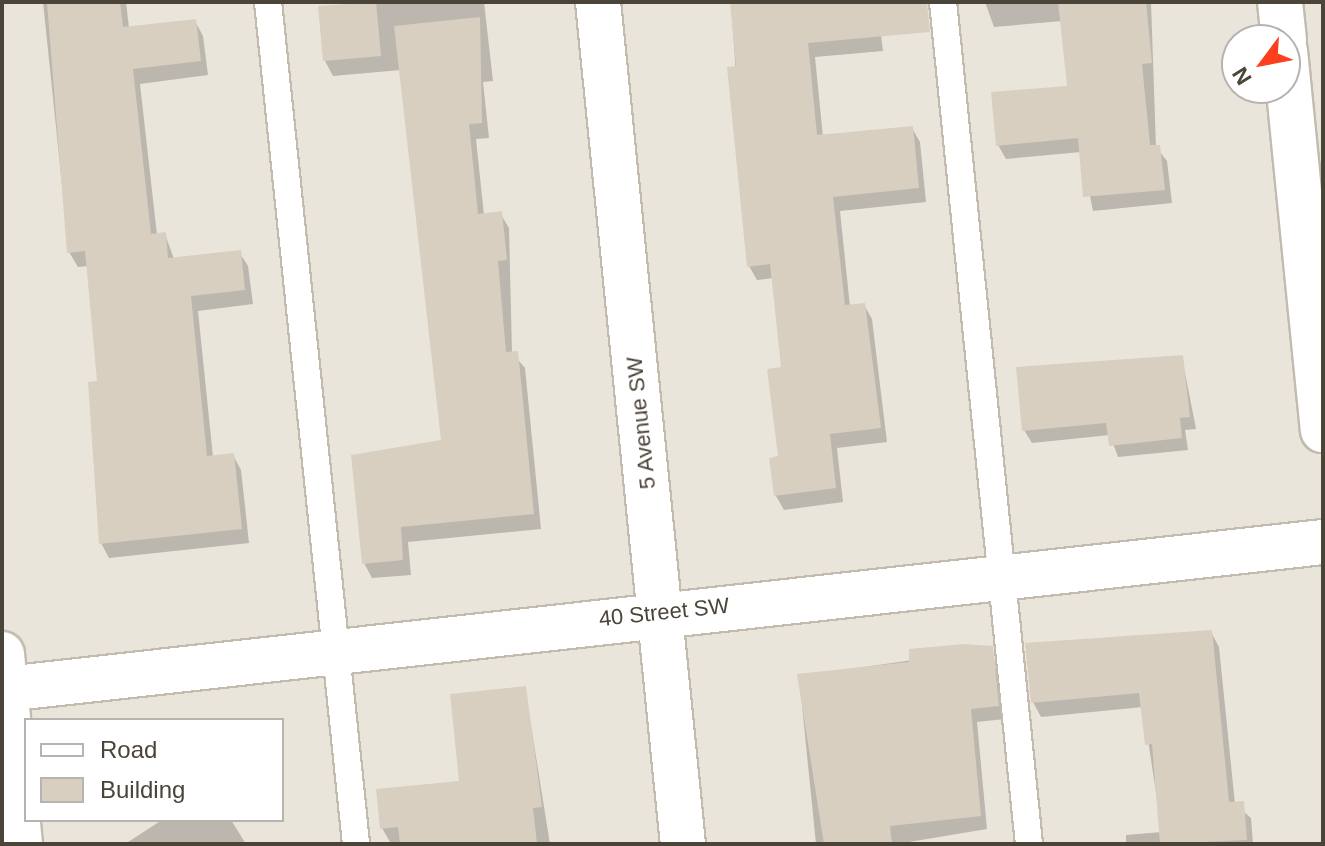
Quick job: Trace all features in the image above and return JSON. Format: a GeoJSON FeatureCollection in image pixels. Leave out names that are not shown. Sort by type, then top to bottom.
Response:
{"type":"FeatureCollection","features":[{"type":"Feature","properties":{"kind":"street","name":"5 Avenue SW"},"geometry":{"type":"LineString","coordinates":[[598,2],[683,844]]}},
{"type":"Feature","properties":{"kind":"street"},"geometry":{"type":"LineString","coordinates":[[1280,2],[1282,24]]}},
{"type":"Feature","properties":{"kind":"street"},"geometry":{"type":"LineString","coordinates":[[1290,104],[1323,430]]}},
{"type":"Feature","properties":{"kind":"street","name":"40 Street SW"},"geometry":{"type":"LineString","coordinates":[[4,672],[336,651],[659,611],[1003,578],[1323,542]]}},
{"type":"Feature","properties":{"kind":"street"},"geometry":{"type":"LineString","coordinates":[[4,672],[8,795],[20,844]]}},
{"type":"Feature","properties":{"kind":"lane"},"geometry":{"type":"LineString","coordinates":[[268,2],[356,844]]}},
{"type":"Feature","properties":{"kind":"lane"},"geometry":{"type":"LineString","coordinates":[[943,2],[1029,844]]}},
{"type":"Feature","properties":{"kind":"shaded area"},"geometry":{"type":"Polygon","coordinates":[[[2,2],[1323,2],[1323,844],[2,844],[2,2]]]}},
{"type":"Feature","properties":{"kind":"building"},"geometry":{"type":"Polygon","coordinates":[[[47,2],[120,2],[123,27],[196,19],[201,61],[133,69],[151,234],[166,232],[168,258],[241,250],[245,290],[191,296],[207,456],[234,453],[242,529],[99,544],[88,382],[97,381],[85,251],[67,253],[47,2]]]}},
{"type":"Feature","properties":{"kind":"building"},"geometry":{"type":"Polygon","coordinates":[[[376,2],[381,56],[323,61],[318,6],[376,2]]]}},
{"type":"Feature","properties":{"kind":"building"},"geometry":{"type":"Polygon","coordinates":[[[730,2],[927,2],[930,32],[808,43],[817,135],[913,126],[919,188],[833,197],[845,305],[865,303],[881,428],[830,434],[836,488],[774,496],[769,458],[778,456],[767,369],[781,367],[770,264],[747,267],[727,67],[736,66],[730,2]]]}},
{"type":"Feature","properties":{"kind":"building"},"geometry":{"type":"Polygon","coordinates":[[[1058,2],[1146,2],[1152,63],[1142,64],[1150,145],[1160,145],[1165,190],[1083,197],[1078,138],[996,146],[991,92],[1067,86],[1058,2]]]}},
{"type":"Feature","properties":{"kind":"building"},"geometry":{"type":"Polygon","coordinates":[[[480,17],[482,123],[469,124],[478,214],[502,211],[507,260],[498,261],[506,352],[518,351],[534,514],[401,527],[403,560],[362,564],[351,455],[441,440],[394,26],[480,17]]]}},
{"type":"Feature","properties":{"kind":"building"},"geometry":{"type":"Polygon","coordinates":[[[1183,355],[1190,417],[1180,418],[1182,438],[1109,446],[1106,423],[1022,431],[1016,367],[1183,355]]]}},
{"type":"Feature","properties":{"kind":"building"},"geometry":{"type":"Polygon","coordinates":[[[1212,630],[1229,802],[1244,801],[1247,840],[1160,844],[1152,744],[1145,745],[1139,693],[1031,703],[1025,643],[1212,630]]]}},
{"type":"Feature","properties":{"kind":"building"},"geometry":{"type":"Polygon","coordinates":[[[964,644],[993,646],[999,706],[971,709],[981,816],[890,826],[892,844],[824,844],[797,674],[909,662],[909,649],[964,644]]]}},
{"type":"Feature","properties":{"kind":"building"},"geometry":{"type":"Polygon","coordinates":[[[526,686],[542,807],[533,808],[537,844],[400,844],[398,827],[380,829],[376,789],[459,781],[450,694],[526,686]]]}}]}
